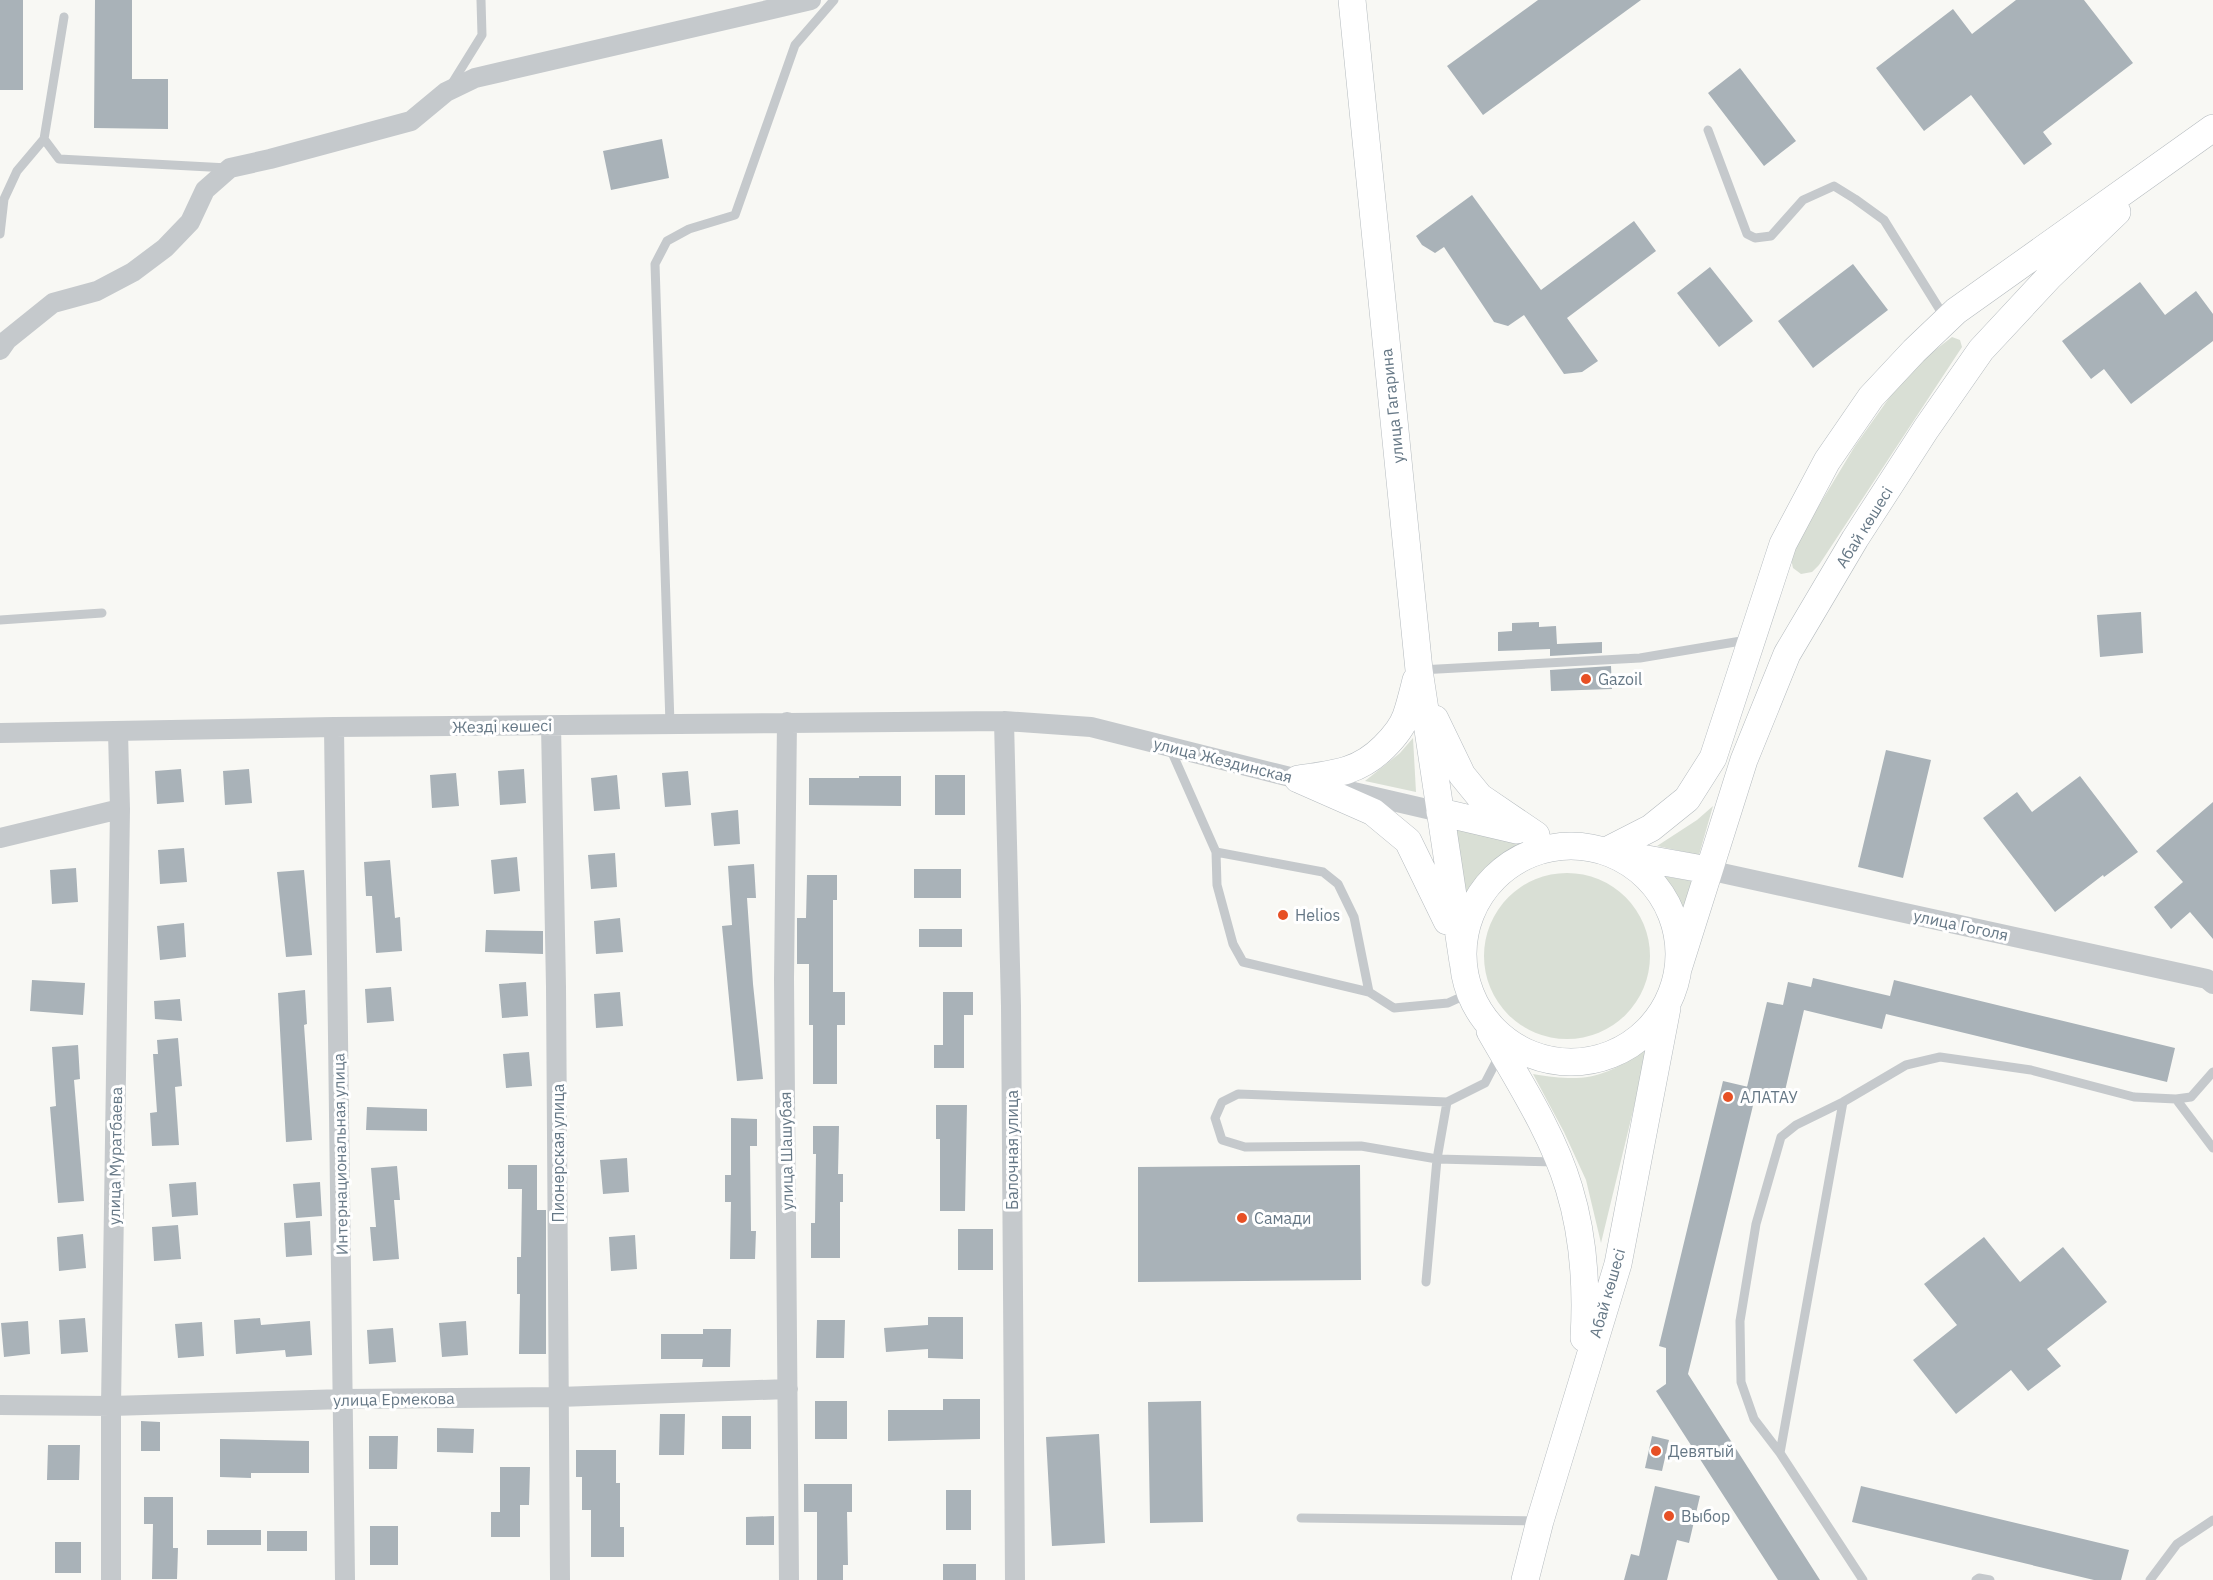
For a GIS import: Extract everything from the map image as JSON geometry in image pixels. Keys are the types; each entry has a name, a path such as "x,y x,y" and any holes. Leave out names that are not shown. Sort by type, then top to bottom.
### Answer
{"main road":[{"name":"улица Гагарина","path":"1352,0 1419,670 1463,962"},
{"name":"Абай көшесі","path":"1596,849 1651,828 1687,799 1713,758 1783,544 1827,461 1870,397 1956,311 2213,128"},
{"name":"Абай көшесі","path":"1525,1580 1582,1376 1618,1263 1668,1001 1744,760 1787,654 1855,539 1926,429 1981,350 2049,277 2172,159"},
{"path":"1298,779 1339,773 1358,767 1374,757 1393,738 1406,718 1419,670"},
{"path":"1419,670 1440,732 1462,776 1480,797 1536,835"},
{"path":"1298,779 1372,812 1408,841 1446,918 1476,1004 1543,1125 1569,1187 1582,1247 1586,1304 1582,1376"},
{"path":"1440,812 1596,849 1708,870"},
{"path":"1463,962 1466,930 1477,900 1497,875 1523,857 1553,847 1596,849 1633,865 1655,885 1670,910 1678,939 1678,969"},
{"path":"1476,1004 1503,1039 1531,1055 1563,1062 1595,1059 1625,1048 1650,1028 1668,1001"}],"street":[{"path":"0,350 7,340 53,303 97,291 133,272 165,248 190,222 205,190 230,168 411,121 446,92 475,78 811,0"},
{"name":"Жезді көшесі","path":"0,733 1004,721"},
{"name":"улица Жездинская","path":"1004,721 1091,727 1440,812"},
{"name":"Балочная улица","path":"1004,721 1011,1006 1015,1580"},
{"name":"улица Шашубая","path":"787,722 784,979 789,1580"},
{"name":"Пионерская улица","path":"551,725 556,975 560,1580"},
{"name":"Интернациональная улица","path":"334,728 345,1580"},
{"name":"улица Муратбаева","path":"111,1580 111,1406 120,809 118,732"},
{"path":"0,838 120,809"},
{"name":"улица Гоголя","path":"1708,870 2207,979 2213,984"},
{"name":"улица Ермекова","path":"0,1405 111,1406 344,1399 560,1397 788,1389"}],"lane":[{"path":"446,92 482,34 481,0"},
{"path":"670,724 655,264 667,241 689,229 735,215 795,45 834,0"},
{"path":"0,234 4,199 17,171 44,139 64,17"},
{"path":"1708,130 1747,234 1755,238 1771,236 1803,200 1834,186 1884,220 1947,320"},
{"path":"44,139 59,159 230,168"},
{"path":"0,620 102,613"},
{"path":"1419,670 1640,658 1752,639"},
{"path":"1170,748 1216,852 1217,885 1233,944 1243,962 1369,993 1394,1008 1448,1003 1476,1004"},
{"path":"1216,852 1323,872 1338,884 1354,917 1369,993"},
{"path":"1502,1051 1485,1083 1447,1102 1238,1094 1222,1102 1215,1118 1222,1140 1245,1147 1361,1146 1437,1159 1558,1162"},
{"path":"1863,1580 1780,1453 1754,1419 1742,1382 1740,1321 1755,1224 1782,1137 1796,1125 1843,1102 1906,1065 1940,1057 2031,1070 2134,1097 2176,1099 2191,1097 2213,1072"},
{"path":"2176,1099 2213,1148"},
{"path":"1426,1282 1437,1159 1447,1102"},
{"path":"1780,1453 1843,1102"},
{"path":"1301,1518 1540,1521"},
{"path":"2150,1580 2176,1544 2213,1520"},
{"path":"1976,1580 1979,1578 1990,1580"}],"shaded area":[{"path":"1952,337 1960,340 1962,347 1819,565 1812,572 1801,574 1793,568 1791,559 1806,527 1855,446 1899,384 1921,361"},
{"path":"1413,738 1416,792 1365,781 1400,753"},
{"path":"1713,806 1699,855 1657,846 1697,820"},
{"path":"1455,828 1526,842 1476,882 1463,899"},
{"path":"1567,873 1583,874 1599,879 1626,897 1644,924 1649,940 1649,972 1644,988 1626,1015 1599,1033 1583,1038 1567,1039 1551,1038 1535,1033 1508,1015 1490,988 1485,972 1484,956 1485,940 1490,924 1508,897 1535,879 1551,874"},
{"path":"1650,874 1693,881 1681,924 1663,890"},
{"path":"1648,1049 1601,1243 1586,1180 1533,1074 1567,1078 1594,1076"}],"building":[{"path":"0,0 23,0 23,90 0,90"},
{"path":"95,0 132,0 132,79 168,79 168,129 94,128"},
{"path":"1538,0 1641,0 1483,115 1447,66"},
{"path":"2016,0 2084,0 2133,63 2043,132 2052,144 2024,165 1971,95 1924,131 1876,68 1953,9 1972,34"},
{"path":"1740,68 1796,141 1764,166 1708,93"},
{"path":"662,139 669,178 611,190 603,151"},
{"path":"1472,195 1541,290 1634,221 1656,251 1567,318 1598,361 1582,372 1564,374 1524,315 1508,326 1494,322 1444,247 1435,253 1422,245 1416,236"},
{"path":"1853,264 1888,310 1813,368 1778,321"},
{"path":"1710,267 1753,321 1719,347 1677,293"},
{"path":"2140,282 2165,315 2196,291 2213,314 2213,341 2131,404 2104,369 2091,379 2062,341"},
{"path":"2141,612 2143,653 2100,657 2097,615"},
{"path":"1539,622 1539,627 1556,626 1557,644 1602,642 1602,653 1550,656 1550,649 1498,651 1498,632 1512,631 1512,623"},
{"path":"1611,666 1612,689 1551,691 1550,670"},
{"path":"1886,750 1931,760 1903,878 1858,867"},
{"path":"181,769 184,802 157,804 155,771"},
{"path":"249,769 252,803 225,805 223,771"},
{"path":"524,769 526,803 500,805 498,771"},
{"path":"688,771 691,805 665,807 662,773"},
{"path":"456,773 459,806 432,808 430,775"},
{"path":"617,775 620,809 594,811 591,778"},
{"path":"935,775 965,775 965,815 935,815"},
{"path":"859,776 901,776 901,806 809,805 809,778 859,778"},
{"path":"2080,776 2138,852 2104,877 2103,875 2055,912 1983,818 2017,792 2032,812"},
{"path":"2213,802 2213,939 2190,912 2171,929 2154,907 2183,882 2156,851"},
{"path":"738,810 740,844 714,846 711,813"},
{"path":"184,848 187,882 160,884 158,850"},
{"path":"615,853 617,887 591,889 588,855"},
{"path":"517,857 520,891 494,894 491,860"},
{"path":"390,860 395,918 400,917 402,951 376,953 372,896 366,896 364,862"},
{"path":"754,864 756,898 747,898 763,1079 737,1081 722,926 732,925 728,866"},
{"path":"76,868 78,902 52,904 50,870"},
{"path":"914,869 961,869 961,898 914,898"},
{"path":"304,870 312,955 286,957 277,872"},
{"path":"807,875 837,875 837,900 833,900 833,992 845,992 845,1025 837,1025 837,1084 813,1084 813,1025 809,1025 809,964 797,964 797,918 806,918"},
{"path":"620,918 623,952 596,954 594,921"},
{"path":"184,923 186,957 160,960 157,926"},
{"path":"919,929 962,929 962,947 919,947"},
{"path":"486,930 543,931 543,954 485,952"},
{"path":"1813,978 1890,996 1894,980 2175,1048 2167,1082 1886,1014 1882,1029 1804,1010 1784,1095 1747,1087 1767,1002 1783,1005 1788,982 1811,987"},
{"path":"32,980 85,983 83,1015 30,1011"},
{"path":"526,982 528,1016 502,1018 499,984"},
{"path":"391,987 394,1021 367,1023 365,989"},
{"path":"305,990 307,1024 304,1025 312,1140 286,1142 278,993"},
{"path":"620,992 623,1026 596,1028 594,994"},
{"path":"943,992 973,992 973,1015 964,1015 964,1068 934,1068 934,1045 943,1045"},
{"path":"180,999 182,1021 155,1019 154,1001"},
{"path":"178,1038 182,1086 175,1087 179,1145 152,1146 150,1113 157,1112 153,1054 158,1054 157,1040"},
{"path":"78,1045 80,1079 74,1080 84,1201 58,1203 50,1107 56,1106 52,1047"},
{"path":"529,1052 532,1086 506,1088 503,1054"},
{"path":"1723,1081 1757,1089 1688,1374 1820,1580 1778,1580 1656,1391 1666,1384 1666,1348 1659,1346"},
{"path":"936,1105 967,1105 965,1211 940,1211 940,1139 936,1139"},
{"path":"367,1107 427,1109 427,1131 366,1130"},
{"path":"731,1118 757,1119 757,1146 750,1146 751,1231 756,1231 755,1259 730,1259 731,1202 725,1202 725,1175 731,1175"},
{"path":"813,1126 839,1126 838,1174 843,1174 843,1202 840,1202 840,1258 811,1258 811,1223 815,1223 816,1154 813,1154"},
{"path":"627,1158 629,1192 603,1194 600,1160"},
{"path":"508,1165 537,1165 537,1210 546,1210 546,1354 519,1354 520,1294 517,1294 517,1257 521,1257 522,1189 508,1189"},
{"path":"1360,1165 1361,1280 1138,1282 1138,1167"},
{"path":"397,1166 400,1200 394,1200 399,1259 373,1261 370,1227 376,1227 371,1168"},
{"path":"196,1182 198,1215 172,1217 169,1184"},
{"path":"320,1182 322,1216 296,1218 293,1184"},
{"path":"310,1221 312,1255 286,1257 284,1223"},
{"path":"178,1225 181,1259 154,1261 152,1227"},
{"path":"958,1229 993,1229 993,1270 958,1270"},
{"path":"83,1234 86,1268 59,1271 57,1237"},
{"path":"635,1235 637,1269 611,1271 609,1237"},
{"path":"1984,1237 2020,1282 2063,1247 2107,1302 2047,1349 2061,1366 2028,1391 2011,1370 1956,1414 1913,1360 1957,1325 1924,1284"},
{"path":"928,1317 963,1317 963,1359 928,1358 928,1349 886,1352 884,1328 928,1325"},
{"path":"85,1318 88,1352 61,1354 59,1320"},
{"path":"260,1318 261,1325 310,1321 312,1355 286,1357 285,1350 236,1354 234,1320"},
{"path":"817,1320 845,1320 844,1358 816,1358"},
{"path":"28,1321 30,1354 4,1357 1,1323"},
{"path":"466,1321 468,1355 442,1357 439,1323"},
{"path":"202,1322 204,1356 178,1358 175,1324"},
{"path":"393,1328 396,1362 369,1364 367,1330"},
{"path":"703,1329 731,1329 730,1367 702,1367 703,1359 661,1359 661,1334 703,1334"},
{"path":"943,1399 980,1399 980,1439 888,1441 888,1410 943,1410"},
{"path":"815,1401 847,1401 847,1439 815,1439"},
{"path":"1201,1401 1203,1522 1150,1523 1148,1402"},
{"path":"660,1414 685,1414 684,1455 659,1455"},
{"path":"722,1416 751,1416 751,1449 722,1449"},
{"path":"141,1421 160,1422 160,1451 141,1451"},
{"path":"437,1428 474,1429 473,1453 437,1452"},
{"path":"1099,1434 1105,1543 1052,1546 1046,1437"},
{"path":"369,1436 398,1436 397,1469 369,1469"},
{"path":"1652,1436 1669,1440 1662,1471 1645,1468"},
{"path":"220,1439 309,1441 309,1473 251,1473 251,1478 220,1477"},
{"path":"48,1445 80,1445 79,1480 47,1480"},
{"path":"576,1450 616,1450 616,1483 620,1483 620,1527 624,1527 624,1557 591,1557 591,1510 582,1510 582,1477 576,1477"},
{"path":"500,1467 530,1467 529,1505 520,1505 520,1537 491,1537 491,1512 500,1512"},
{"path":"804,1484 852,1484 852,1512 847,1512 848,1565 843,1565 843,1580 817,1580 817,1512 804,1512"},
{"path":"1655,1486 1700,1496 1689,1543 1677,1540 1667,1580 1624,1580 1631,1554 1639,1556"},
{"path":"1861,1486 2129,1550 2121,1580 2094,1580 1852,1522"},
{"path":"946,1490 971,1490 971,1530 946,1530"},
{"path":"144,1497 173,1497 173,1548 178,1548 177,1579 152,1579 153,1524 144,1524"},
{"path":"774,1516 774,1545 746,1545 746,1517"},
{"path":"370,1526 398,1526 398,1565 370,1565"},
{"path":"207,1530 261,1530 261,1545 207,1545"},
{"path":"267,1531 307,1531 307,1551 267,1551"},
{"path":"55,1542 81,1542 81,1573 55,1573"},
{"path":"943,1564 976,1564 976,1580 943,1580"}],"place":[{"name":"Gazoil","path":"1586,679"},
{"name":"Helios","path":"1283,915"},
{"name":"АЛАТАУ","path":"1728,1097"},
{"name":"Самади","path":"1242,1218"},
{"name":"Девятый","path":"1656,1451"},
{"name":"Выбор","path":"1669,1516"}]}
